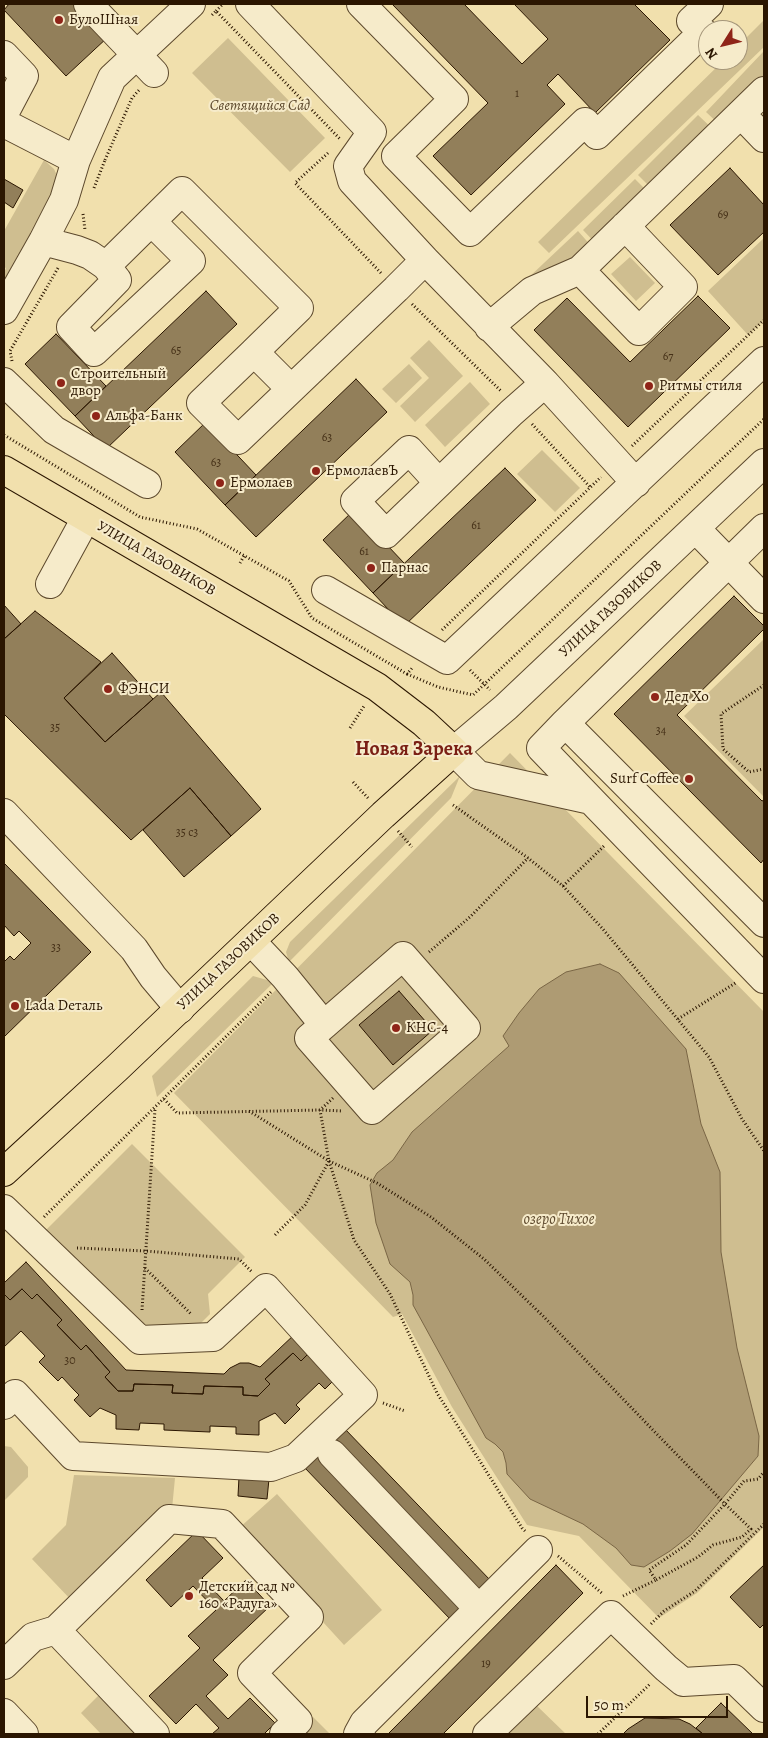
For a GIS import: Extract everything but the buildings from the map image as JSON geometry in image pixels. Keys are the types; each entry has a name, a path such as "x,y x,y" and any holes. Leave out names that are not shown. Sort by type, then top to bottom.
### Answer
{"main road":[{"name":"УЛИЦА ГАЗОВИКОВ","path":"4,470 376,687 424,723 454,751 383,815 116,1069 4,1172"}],"street":[{"path":"88,4 145,64"},
{"path":"250,4 470,232 585,122 598,135 703,32 691,21 709,4"},
{"path":"361,4 454,99 396,156"},
{"path":"4,310 64,200 76,160 112,78 145,64 203,7"},
{"path":"4,55 24,76 4,114"},
{"path":"489,327 532,291 580,270 764,91"},
{"path":"741,114 764,138"},
{"path":"4,123 76,160"},
{"path":"372,132 348,166 352,181 489,327 545,383 636,483"},
{"path":"152,222 191,261 94,352 71,327 152,222 182,191 299,308 202,403 238,440 425,260"},
{"path":"580,270 639,332 683,287 625,226"},
{"path":"43,240 90,255 111,273 143,306"},
{"path":"254,352 290,389"},
{"path":"326,590 447,660 764,361"},
{"path":"4,382 54,430 148,484"},
{"path":"440,483 545,383"},
{"name":"УЛИЦА ГАЗОВИКОВ","path":"454,751 506,707 764,463"},
{"path":"50,584 86,518"},
{"path":"696,528 764,599"},
{"path":"760,974 541,748 764,528"},
{"path":"565,723 762,916"},
{"path":"454,751 478,775 591,800"},
{"path":"4,812 134,949 153,977 180,1008"},
{"path":"251,941 285,977 324,1025"},
{"path":"403,956 466,1028 372,1110 309,1038 324,1025 403,956"},
{"path":"4,1209 140,1340 213,1337 266,1288 363,1395 296,1458 271,1467 73,1456 15,1394 4,1405"},
{"path":"332,1454 478,1608"},
{"path":"4,1665 33,1637 56,1630 170,1519 222,1524 309,1617 252,1673 298,1721 284,1734"},
{"path":"358,1734 364,1723 540,1545"},
{"path":"487,1734 612,1602 666,1668 683,1682 734,1679 764,1708"},
{"path":"56,1630 155,1734"},
{"path":"4,1713 24,1734"}],"path":[{"path":"203,7 223,4"},
{"path":"334,147 295,183 396,289 518,407 591,488"},
{"path":"407,674 438,687 473,695 764,419"},
{"path":"240,563 244,556"},
{"path":"764,685 721,714 723,749 749,772 764,769"},
{"path":"453,805 528,858 563,886 602,928 709,1057 742,1119 764,1151"},
{"path":"563,886 620,830"},
{"path":"422,958 470,917 528,858"},
{"path":"678,1019 760,974"},
{"path":"35,1239 154,1109 285,977"},
{"path":"320,1110 340,1092"},
{"path":"164,1099 177,1113 320,1110 346,1112"},
{"path":"140,1340 154,1109"},
{"path":"249,1111 330,1161 377,1183 424,1212 484,1259 543,1316 751,1529 742,1537 713,1545 698,1557 612,1602 540,1545 522,1528 437,1393 390,1294 354,1240 330,1161 320,1110"},
{"path":"275,1235 305,1205 330,1161"},
{"path":"35,1239 239,1259 266,1288"},
{"path":"145,1267 213,1337"},
{"path":"656,1580 649,1570 686,1545 744,1481 758,1479 764,1472"},
{"path":"645,1631 664,1611 695,1591 764,1524"},
{"path":"598,1734 666,1668"}],"green space":[{"path":"764,20 764,47 748,62 748,36"},
{"name":"Светящийся Сад","path":"228,38 325,138 290,172 192,73"},
{"path":"763,52 764,81 721,126 706,112 748,70"},
{"path":"714,70 740,70 549,253 538,242"},
{"path":"698,115 716,132 655,192 638,175"},
{"path":"44,160 54,169 59,180 4,289 4,273 6,268 4,267 4,231"},
{"path":"635,179 650,194 598,246 583,230"},
{"path":"578,231 593,248 575,269 527,279"},
{"path":"764,238 764,320 748,335 708,291"},
{"path":"630,257 655,283 636,301 611,274"},
{"path":"429,340 463,376 415,422 400,406 429,378 410,358"},
{"path":"409,364 422,378 396,403 382,389"},
{"path":"470,382 490,404 445,447 425,425"},
{"path":"542,450 580,488 555,512 517,474"},
{"path":"764,639 764,795 763,796 684,716"},
{"path":"510,753 764,1012 764,1527 697,1593 659,1618 579,1536 527,1525 452,1407 402,1314 393,1317 174,1093"},
{"path":"460,776 451,798 289,962 286,952 290,942"},
{"path":"253,976 274,982 157,1097 152,1076"},
{"path":"132,1144 245,1257 208,1294 210,1314 191,1333 143,1333 43,1233"},
{"path":"4,1446 11,1447 28,1467 28,1477 4,1501"},
{"path":"74,1475 175,1478 172,1509 74,1603 32,1559 66,1525"},
{"path":"277,1494 382,1610 344,1645 238,1529"},
{"path":"103,1691 145,1734 101,1734 81,1713"},
{"path":"535,1704 566,1734 505,1734"},
{"path":"313,1717 330,1734 294,1734"}],"water":[{"name":"озеро Тихое","path":"600,964 619,973 686,1049 701,1124 720,1172 721,1252 737,1348 759,1436 758,1456 692,1534 670,1551 644,1567 631,1565 616,1548 583,1524 530,1499 507,1474 503,1452 486,1438 413,1305 410,1282 390,1264 376,1223 370,1185 377,1173 393,1160 412,1132 509,1046 503,1036 539,989 566,972"}],"place":[{"name":"БулоШная","path":"59,20"},
{"name":"Строительный двор","path":"61,383"},
{"name":"Ритмы стиля","path":"649,386"},
{"name":"Альфа-Банк","path":"96,416"},
{"name":"ЕрмолаевЪ","path":"316,471"},
{"name":"Ермолаев","path":"220,483"},
{"name":"Парнас","path":"371,568"},
{"name":"ФЭНСИ","path":"108,689"},
{"name":"Дед Хо","path":"655,697"},
{"name":"Surf Coffee","path":"689,779"},
{"name":"Lada Dеталь","path":"15,1006"},
{"name":"КНС-4","path":"396,1028"},
{"name":"Детский сад № 160 «Радуга»","path":"189,1596"}],"district":[{"name":"Новая Зарека","path":"414,750"}]}
